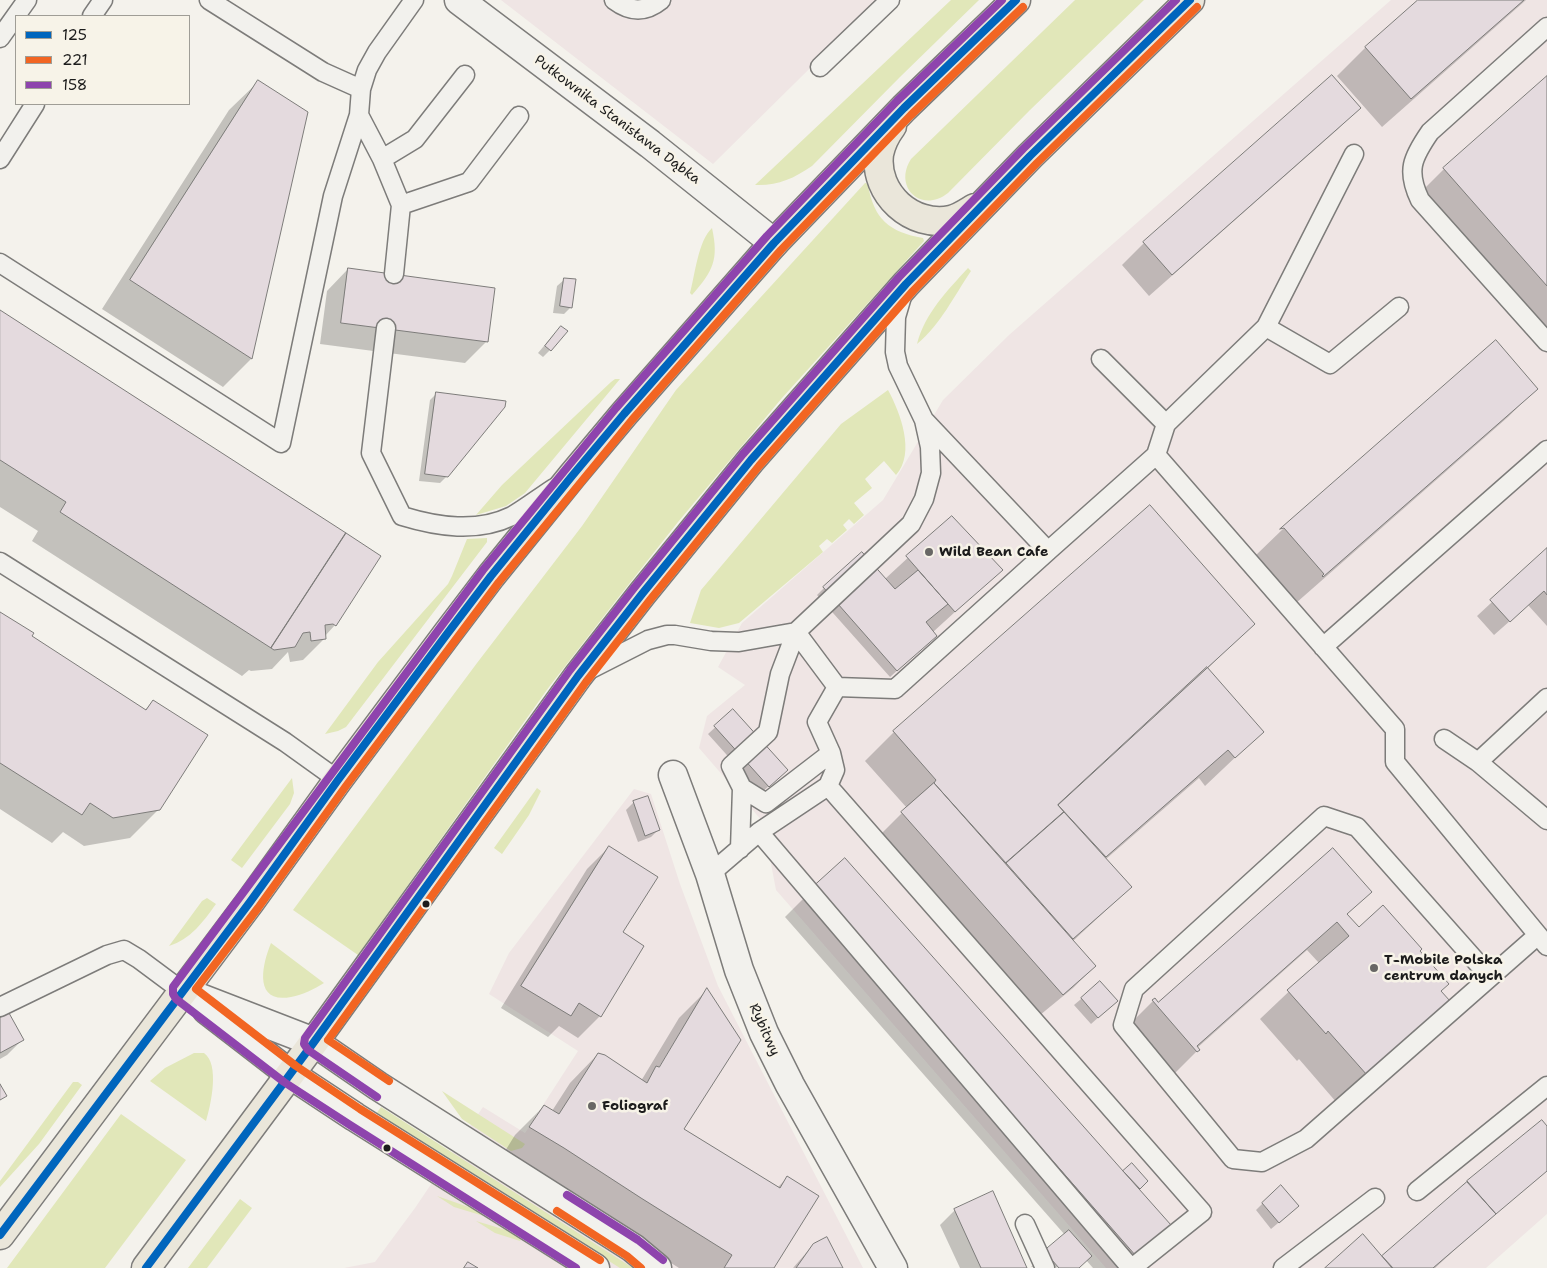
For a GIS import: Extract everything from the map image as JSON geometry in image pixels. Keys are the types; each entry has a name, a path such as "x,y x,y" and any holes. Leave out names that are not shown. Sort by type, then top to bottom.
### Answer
{"main road":[{"path":"0,1235 486,583 572,476 774,243 904,108 1016,0"},
{"path":"146,1268 314,1042 578,676 648,586 751,460 906,284 1030,156 1190,0"},
{"path":"904,108 886,134 879,154 881,176 885,189 893,200 913,216 925,220 940,221 963,215 990,198"}],"street":[{"name":"Pułkownika Stanisława Dąbka","path":"459,0 650,144 774,243"},
{"name":"Rybitwy","path":"673,775 710,874 739,970 764,1033 790,1085 893,1268"},
{"path":"182,991 314,1042 378,1086 633,1248 656,1268"},
{"path":"182,991 290,1074 595,1268"}],"lane":[{"path":"16,15 27,0"},
{"path":"93,15 103,0"},
{"path":"209,0 323,72 361,89"},
{"path":"0,263 282,443 333,196 359,115 361,89 367,70 377,52 414,0"},
{"path":"614,0 622,6 637,10 654,6 661,0"},
{"path":"820,67 890,0"},
{"path":"0,38 15,17"},
{"path":"1547,27 1430,132 1419,147 1412,166 1412,183 1420,200 1547,342"},
{"path":"382,159 415,139 465,76"},
{"path":"0,159 35,105"},
{"path":"359,115 382,159 400,205 394,274"},
{"path":"400,205 469,182 519,116"},
{"path":"837,687 895,689 1156,455 1166,424 1266,327 1354,154"},
{"path":"740,849 742,788 731,766 768,732 780,674 796,632 911,524 924,499 931,473 930,447 924,420 898,366 895,352 896,317 906,284"},
{"path":"1266,327 1330,364 1399,308"},
{"path":"386,328 371,453 402,516 426,524 460,527 483,525 512,516 572,476"},
{"path":"1101,359 1166,424"},
{"path":"924,420 1048,551"},
{"path":"1323,647 1547,450"},
{"path":"1156,455 1395,730 1395,762 1542,941 1490,977 1306,1139 1262,1162 1233,1159 1123,1025 1134,989 1324,816 1357,827 1490,977"},
{"path":"0,562 285,742 338,780"},
{"path":"578,676 642,643 667,635 725,643 796,632"},
{"path":"796,632 837,687"},
{"path":"710,874 759,832 828,786 835,770 817,722 837,687"},
{"path":"1478,762 1547,698"},
{"path":"1444,739 1478,762 1547,820"},
{"path":"742,788 766,803 830,753"},
{"path":"759,832 1131,1268 1202,1212 828,786"},
{"path":"0,1007 106,955 124,950 140,959 182,991"},
{"path":"1417,1191 1547,1086"},
{"path":"1283,1268 1375,1198"},
{"path":"1025,1224 1045,1268"}],"shaded area":[{"path":"501,0 879,0 713,164"},
{"path":"1391,0 1547,0 1547,1214 1486,1268 1106,1268 776,890 763,822 699,748 707,716 745,685 718,667 742,623 883,500 943,400 1009,335"},
{"path":"634,789 651,794 680,884 718,986 863,1268 344,1268 375,1262 415,1208 483,1107 525,1133 578,1051 489,994 509,953"}],"green space":[{"path":"951,0 979,0 812,166 785,181 755,185"},
{"path":"1075,0 1144,0 1030,110 948,193 938,199 928,200 920,199 913,194 908,188 905,179 906,169 911,159"},
{"path":"865,183 868,185 874,207 885,222 892,228 923,238 924,241 782,398 678,522 549,687 358,955 293,910 477,663 582,526 676,390"},
{"path":"712,228 715,249 712,264 705,279 692,295 690,293 700,250 703,241"},
{"path":"968,268 971,271 947,309 933,328 917,344 931,312"},
{"path":"615,379 620,379 525,493 506,506 476,515 502,485"},
{"path":"888,390 897,409 904,432 905,456 902,466 896,475 884,461 865,479 872,488 854,503 864,515 854,524 849,519 843,525 847,530 832,543 827,539 819,546 823,552 739,623 719,628 690,623 701,590 841,424"},
{"path":"487,538 487,542 346,727 325,734 378,662 448,584 467,539"},
{"path":"292,778 294,793 290,804 242,868 231,860"},
{"path":"537,788 541,791 529,815 502,854 494,848"},
{"path":"207,898 216,904 206,917 184,939 169,946 202,901"},
{"path":"271,943 324,983 308,992 291,997 279,998 271,995 263,981 263,972"},
{"path":"194,1053 204,1053 209,1058 212,1066 213,1085 206,1121 150,1081 165,1068"},
{"path":"73,1082 78,1082 82,1085 39,1144 0,1187 0,1181"},
{"path":"442,1091 525,1144 522,1148 511,1151 462,1119"},
{"path":"381,1107 633,1268 620,1268 376,1114"},
{"path":"121,1114 186,1160 105,1268 7,1268"},
{"path":"437,1196 477,1210 497,1220 454,1207"},
{"path":"240,1199 252,1208 207,1268 188,1268"},
{"path":"476,1221 523,1235 520,1241 495,1233"}],"building":[{"path":"1418,0 1524,0 1411,99 1365,47"},
{"path":"1332,75 1361,108 1172,275 1143,242"},
{"path":"1547,76 1547,286 1443,168"},
{"path":"258,80 308,112 252,359 130,280"},
{"path":"348,268 495,288 488,342 341,323"},
{"path":"564,278 576,279 572,308 560,306"},
{"path":"0,310 346,533 271,648 60,512 66,502 0,460"},
{"path":"561,326 568,331 551,351 545,346"},
{"path":"1496,340 1538,389 1323,577 1324,574 1284,528 1280,529"},
{"path":"436,392 506,401 505,407 448,477 425,474"},
{"path":"1150,505 1255,624 1058,805 1064,812 1006,863 934,783 936,780 893,731"},
{"path":"952,516 1003,570 955,612 906,556"},
{"path":"346,533 381,556 336,626 333,624 325,625 326,639 311,641 310,632 303,633 295,647 274,650 271,648"},
{"path":"1547,548 1547,595 1544,591 1510,622 1490,600"},
{"path":"862,552 895,589 918,570 948,604 926,622 937,636 897,671 823,587"},
{"path":"0,612 34,633 32,636 146,710 153,700 208,735 160,810 113,818 90,803 82,815 0,763"},
{"path":"1207,667 1264,732 1235,758 1228,750 1106,857 1058,805"},
{"path":"733,709 788,770 769,787 714,726"},
{"path":"934,783 1096,966 1063,995 901,812"},
{"path":"648,796 660,830 645,836 633,801"},
{"path":"1064,812 1132,887 1073,939 1006,863"},
{"path":"609,846 658,877 623,932 644,946 601,1017 579,1003 571,1016 521,986"},
{"name":"T‑Mobile Polska centrum danych","path":"1333,848 1372,892 1347,914 1359,927 1383,905 1422,949 1420,951 1449,984 1441,991 1450,1001 1367,1075 1328,1031 1326,1034 1287,990 1349,936 1337,922 1197,1046 1200,1050 1197,1052 1152,1000 1155,998 1158,1002"},
{"path":"845,858 1171,1225 1136,1256 813,887"},
{"path":"1100,981 1118,1001 1098,1018 1081,998"},
{"path":"707,988 741,1040 684,1129 780,1188 787,1176 819,1196 774,1268 724,1268 732,1255 529,1127 544,1105 559,1114 598,1053 605,1055 647,1083 656,1066 659,1067"},
{"path":"9,1013 24,1040 0,1053 0,1018"},
{"path":"0,1084 7,1096 0,1100"},
{"path":"1542,1120 1547,1126 1547,1171 1496,1214 1467,1181"},
{"path":"1132,1163 1148,1181 1140,1189 1123,1171"},
{"path":"1467,1182 1496,1214 1433,1268 1393,1268 1382,1256"},
{"path":"1281,1185 1299,1206 1279,1223 1262,1203"},
{"path":"993,1191 1027,1268 981,1268 954,1209"},
{"path":"1069,1230 1092,1256 1079,1268 1059,1268 1044,1251"},
{"path":"1363,1234 1392,1268 1325,1268"},
{"path":"827,1237 843,1268 796,1268 813,1244"},
{"path":"468,1262 478,1268 464,1268"}],"transit line":[{"name":"158","path":"576,1268 284,1082 176,999 173,994 173,987 483,570 616,408 767,236 897,101 1002,0"},
{"name":"125","path":"0,1235 250,902 447,634 572,476 774,243 904,108 1016,0"},
{"name":"158","path":"377,1097 308,1050 304,1044 305,1038 570,670 743,454 899,277 1023,149 1176,0"},
{"name":"125","path":"146,1268 314,1042 578,676 751,460 906,284 1030,156 1190,0"},
{"name":"221","path":"600,1260 360,1109 296,1066 196,989 499,582 632,420 781,250 911,115 1023,7"},
{"name":"221","path":"389,1081 328,1040 586,682 759,466 913,291 1037,163 1197,7"},
{"name":"158","path":"567,1195 638,1240 663,1260"},
{"name":"221","path":"557,1211 627,1256 641,1268"}],"place":[{"name":"Wild Bean Cafe","path":"929,552"},
{"name":"T‑Mobile Polska centrum danych","path":"1374,968"},
{"name":"Foliograf","path":"592,1106"}]}
